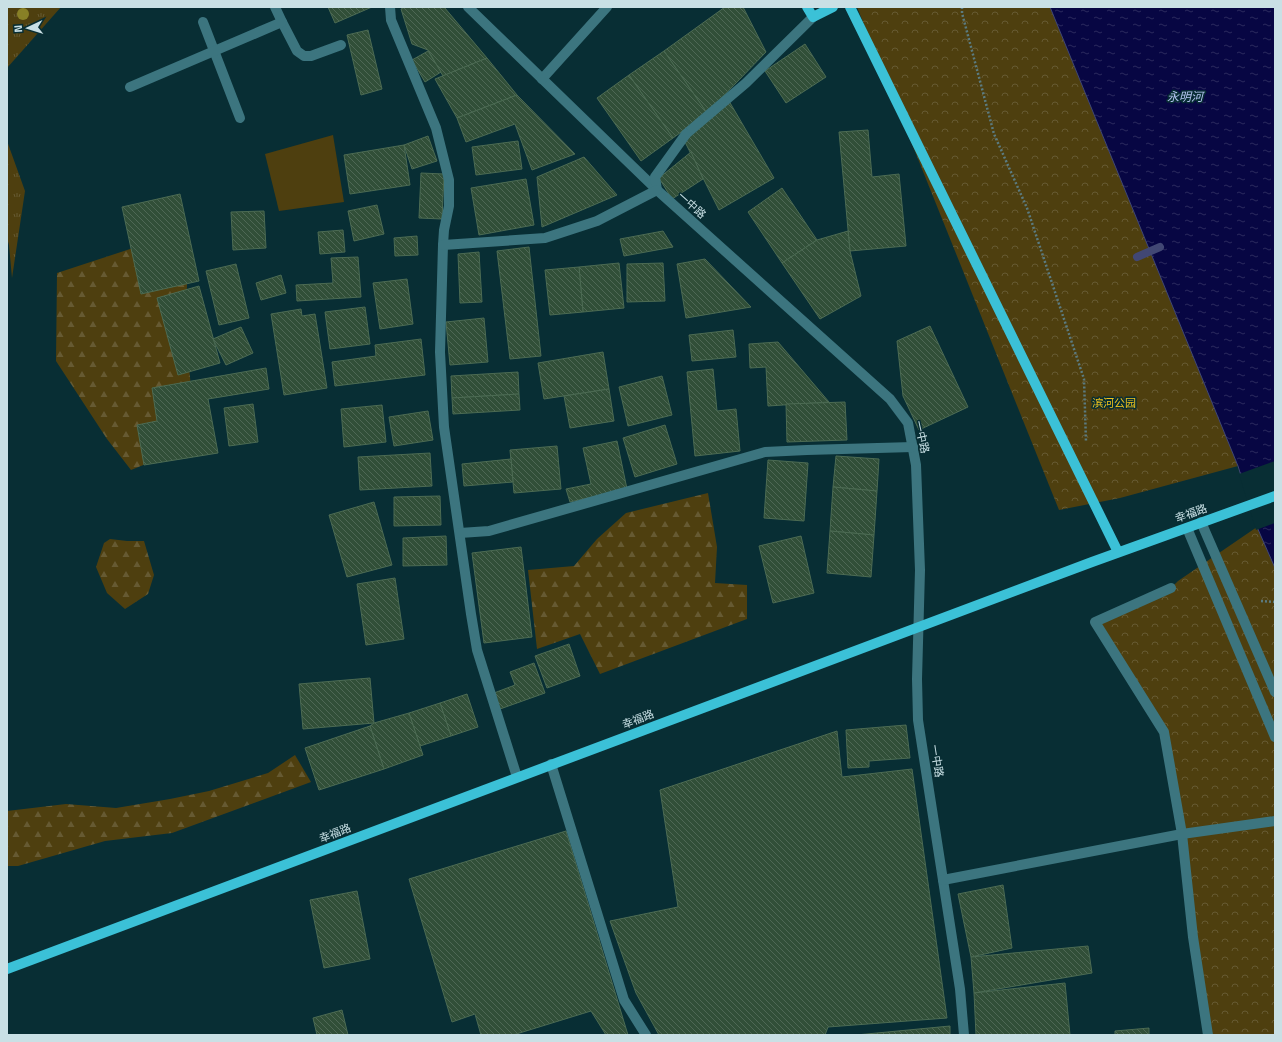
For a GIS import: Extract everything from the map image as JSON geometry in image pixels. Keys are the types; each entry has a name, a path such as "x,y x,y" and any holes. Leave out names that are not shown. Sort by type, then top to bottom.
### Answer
{"main road":[{"path":"807,7 812,17 833,7"},
{"path":"850,7 1118,552"},
{"name":"幸福路","path":"7,969 1158,537 1275,496"}],"street":[{"path":"275,7 297,51 304,56 311,56 341,45"},
{"path":"390,7 391,20 436,128 449,180 448,206 442,245 440,352 444,427 460,533 470,614 477,650 517,777"},
{"name":"一中路","path":"468,7 657,190 890,398 908,423 916,465 920,570 917,680 918,720 960,989 964,1035"},
{"path":"542,79 607,7"},
{"path":"442,245 545,238 597,221 657,190 655,177 686,134 746,83 812,17"},
{"path":"204,22 240,118"},
{"path":"130,87 282,22"},
{"path":"460,533 489,531 765,452 913,447"},
{"path":"1201,522 1275,692"},
{"path":"1187,528 1275,737"},
{"path":"1171,588 1095,622 1164,732 1182,834 1193,937 1208,1035"},
{"path":"551,764 624,1000 646,1035"},
{"path":"943,880 1182,834 1275,821"}],"path":[{"path":"962,7 962,13 994,134 1027,208 1084,379 1086,448"},
{"path":"1261,601 1275,602"}],"green space":[{"path":"7,7 61,7 7,68"},
{"name":"滨河公园","path":"857,7 1050,7 1238,466 1120,498 1059,510"},
{"path":"333,135 344,202 279,211 265,154"},
{"path":"7,141 25,191 12,278 7,238"},
{"path":"188,230 186,335 193,409 205,440 131,470 107,439 56,361 57,273"},
{"path":"708,493 717,547 715,583 747,585 747,619 600,674 580,634 537,649 528,570 574,566 597,539 626,513"},
{"path":"1257,527 1275,568 1275,1035 1208,1035 1164,732 1095,622 1171,588 1178,581"},
{"path":"110,539 144,541 154,575 148,594 125,609 107,593 96,567 104,543"},
{"path":"295,755 311,782 172,833 105,841 18,866 7,866 7,811 66,804 116,808 170,799 209,791 268,773"}],"water":[{"name":"永明河","path":"1050,7 1275,7 1275,568 1257,527 1238,466"}],"pier":[{"path":"1275,461 1275,523 1256,530 1239,474"}],"building":[{"path":"328,7 372,7 335,23"},
{"path":"405,7 444,7 487,58 443,76 428,50 412,44 401,9"},
{"path":"725,7 743,7 766,52 707,113 664,51"},
{"path":"368,30 382,89 361,95 347,35"},
{"path":"805,44 826,77 786,103 765,71"},
{"path":"428,51 441,72 425,82 412,60"},
{"path":"664,51 707,113 673,138 629,75"},
{"path":"487,58 517,95 457,118 435,79"},
{"path":"629,75 673,138 641,161 597,98"},
{"path":"517,95 575,154 532,170 515,124 466,142 457,118"},
{"path":"729,101 774,178 719,210 684,140"},
{"path":"868,130 872,177 899,174 906,246 850,251 839,132"},
{"path":"428,136 437,161 412,169 404,145"},
{"path":"518,141 522,169 476,175 472,147"},
{"path":"404,145 410,185 350,194 344,155"},
{"path":"691,152 703,179 672,199 659,178"},
{"path":"584,157 617,195 542,227 537,177"},
{"path":"421,173 444,174 442,219 419,218"},
{"path":"526,179 534,225 479,235 471,188"},
{"path":"782,188 817,240 782,263 748,212"},
{"path":"180,194 199,281 141,294 122,207"},
{"path":"377,205 384,234 354,241 348,211"},
{"path":"264,211 266,248 233,250 231,212"},
{"path":"343,230 345,252 320,254 318,232"},
{"path":"663,231 673,247 624,256 620,239"},
{"path":"848,231 850,251 861,296 820,319 782,263 817,240"},
{"path":"417,236 418,255 395,256 394,238"},
{"path":"529,247 541,356 510,359 497,251"},
{"path":"479,252 482,302 460,303 458,254"},
{"path":"358,257 361,297 297,301 296,285 333,283 331,258"},
{"path":"705,259 751,307 686,318 677,264"},
{"path":"619,263 624,308 583,312 579,267"},
{"path":"663,263 665,301 627,302 627,264"},
{"path":"236,264 249,318 219,325 206,271"},
{"path":"579,267 583,312 550,315 545,270"},
{"path":"281,275 286,293 261,300 256,283"},
{"path":"407,279 413,324 380,329 373,283"},
{"path":"199,286 220,363 178,375 157,298"},
{"path":"365,307 370,344 330,349 325,312"},
{"path":"301,309 302,316 315,314 327,388 284,395 271,314"},
{"path":"484,318 488,362 450,365 446,322"},
{"path":"930,326 968,407 919,430 903,396 897,341"},
{"path":"241,327 253,353 226,365 213,339"},
{"path":"733,330 736,357 692,361 689,335"},
{"path":"421,339 425,375 335,386 332,362 376,356 375,345"},
{"path":"778,342 829,402 768,406 766,367 750,368 749,344"},
{"path":"603,352 609,389 544,399 538,363"},
{"path":"266,368 269,389 208,399 218,453 144,465 137,425 157,421 152,388"},
{"path":"713,369 717,411 736,409 740,451 695,456 687,372"},
{"path":"518,372 519,394 452,398 451,376"},
{"path":"662,376 672,415 628,426 619,387"},
{"path":"609,389 614,421 570,428 564,396"},
{"path":"519,394 520,410 453,414 452,398"},
{"path":"845,402 847,440 787,442 786,404"},
{"path":"253,404 258,442 229,446 224,408"},
{"path":"382,405 386,442 344,447 341,409"},
{"path":"428,411 433,440 394,446 389,417"},
{"path":"665,425 677,464 635,477 623,438"},
{"path":"617,441 627,489 570,502 566,489 591,484 583,448"},
{"path":"557,446 561,489 514,493 510,450"},
{"path":"430,453 432,486 360,490 358,457"},
{"path":"836,456 879,459 877,491 833,487"},
{"path":"511,459 513,482 464,486 462,464"},
{"path":"768,460 808,463 804,521 764,518"},
{"path":"833,487 877,491 874,535 830,531"},
{"path":"440,496 441,525 394,526 394,497"},
{"path":"374,502 392,565 347,577 329,515"},
{"path":"830,531 874,535 871,577 827,573"},
{"path":"446,536 447,565 403,566 403,538"},
{"path":"801,536 814,593 773,603 759,546"},
{"path":"521,547 532,637 484,643 472,553"},
{"path":"395,578 404,639 366,645 357,584"},
{"path":"569,644 580,676 547,688 535,656"},
{"path":"534,663 545,693 500,709 494,693 515,685 510,672"},
{"path":"370,678 374,723 303,729 299,684"},
{"path":"467,694 478,727 451,736 440,703"},
{"path":"440,703 451,736 420,746 409,713"},
{"path":"409,713 423,755 384,769 370,726 374,723"},
{"path":"906,725 910,758 869,761 869,767 848,768 846,730"},
{"path":"370,726 384,769 319,790 305,748"},
{"path":"837,731 842,777 912,769 947,1018 828,1027 825,1035 659,1035 636,993 610,921 678,907 660,790"},
{"path":"566,831 628,1035 606,1035 591,1011 513,1035 481,1035 475,1014 452,1022 409,879"},
{"path":"1003,885 1012,948 971,957 958,894"},
{"path":"357,891 370,959 324,968 310,900"},
{"path":"1088,946 1092,973 974,993 971,957"},
{"path":"1065,983 1070,1035 976,1035 974,993"},
{"path":"342,1010 348,1035 317,1035 313,1018"},
{"path":"950,1026 950,1035 856,1035"},
{"path":"1149,1028 1149,1035 1115,1035 1115,1031"}],"waterway":[{"path":"1137,257 1160,247"}]}
